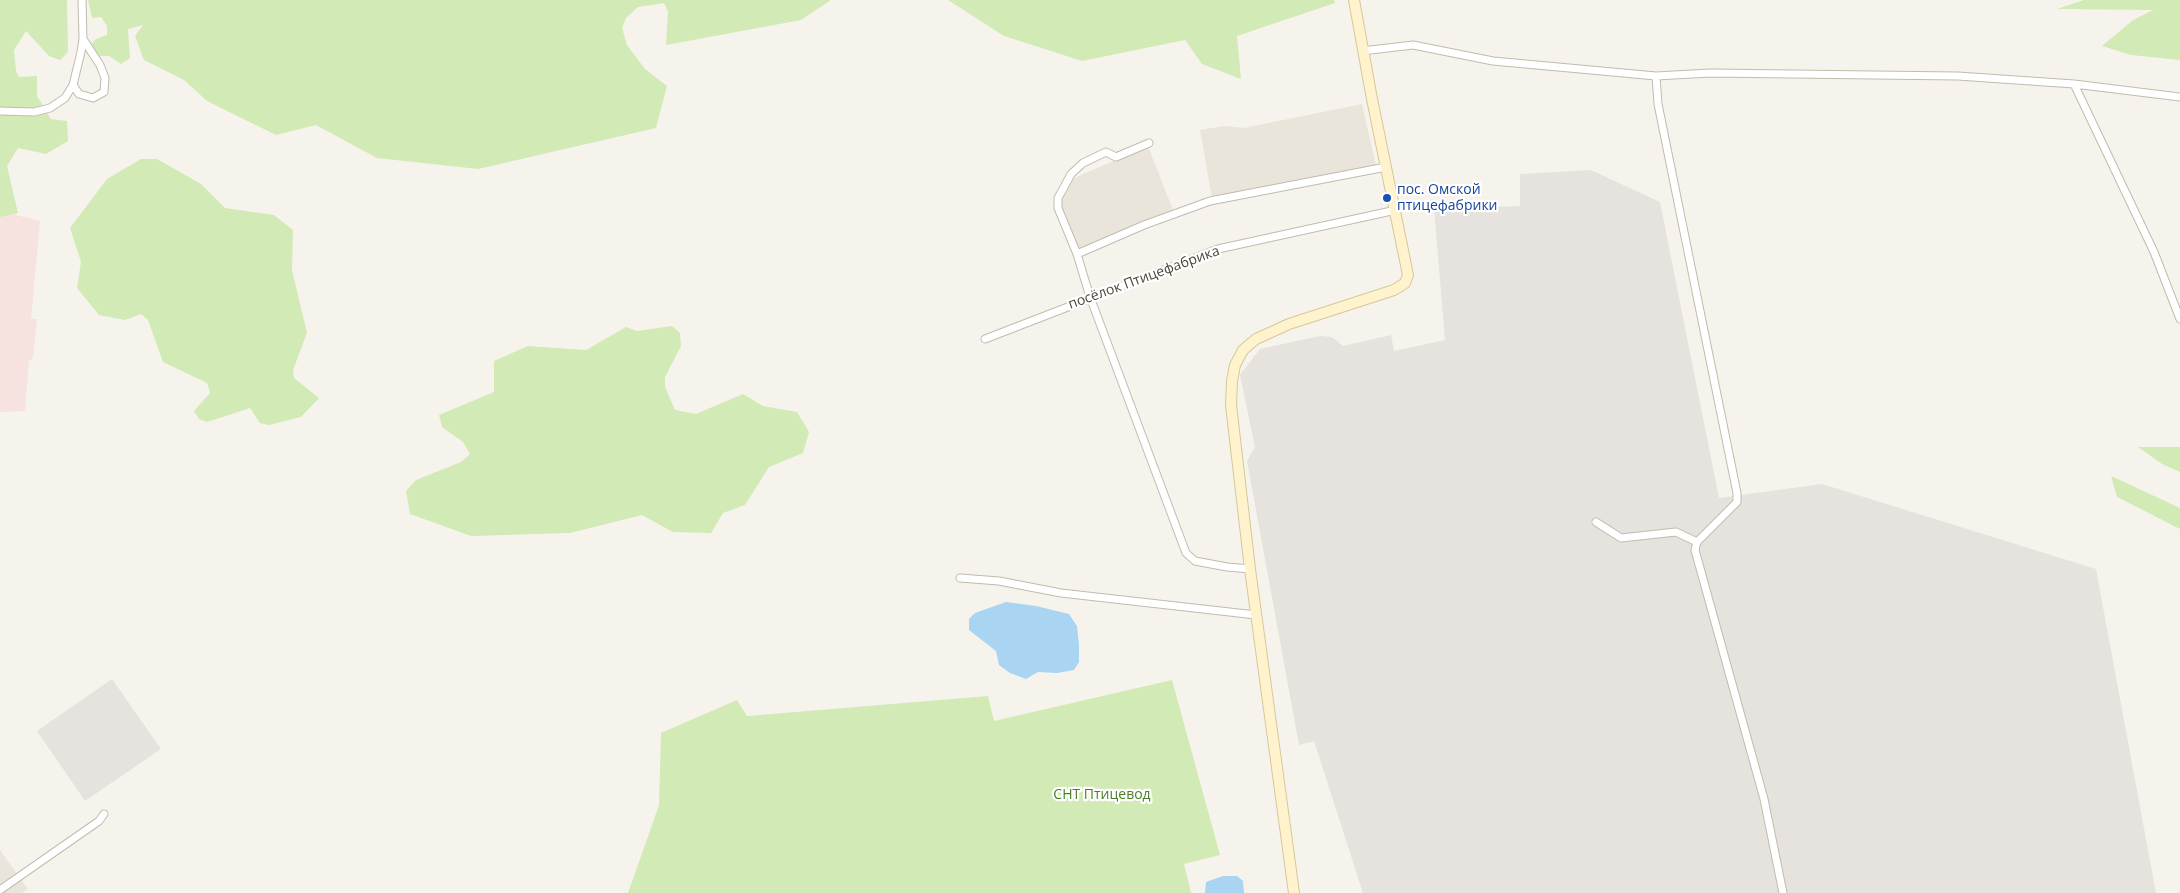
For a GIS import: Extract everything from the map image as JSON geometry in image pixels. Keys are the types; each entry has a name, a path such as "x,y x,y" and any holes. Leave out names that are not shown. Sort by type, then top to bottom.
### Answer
{"street":[{"path":"0,111 34,112 50,108 65,98 73,85 83,39 82,0"},
{"path":"1294,893 1250,569 1231,405 1235,365 1243,350 1266,333 1394,290 1405,283 1408,275 1407,262 1362,51 1354,0"},
{"path":"73,85 79,94 92,98 104,92 105,78 100,65 83,39"},
{"path":"1362,51 1413,45 1493,61 1656,76 1710,73 1845,73 1958,76 2074,84 2180,97"},
{"path":"1656,76 1658,104 1737,493 1737,502 1697,542 1695,550 1764,799 1784,893"},
{"path":"2074,84 2154,252 2180,319"},
{"path":"1149,143 1116,157 1106,152 1095,156 1071,174 1058,198 1058,208 1077,254 1090,297 1186,553 1195,561 1227,568 1250,569"},
{"path":"1077,254 1144,225 1210,201 1386,167"},
{"name":"посёлок Птицефабрика","path":"985,339 1218,249 1396,210"},
{"path":"1596,522 1621,538 1676,532 1697,542"},
{"path":"960,578 999,581 1061,593 1256,615"},
{"path":"0,890 99,821 104,814"}],"shaded area":[{"path":"1362,104 1376,166 1212,198 1200,130 1224,126 1244,128"},
{"path":"1148,146 1173,210 1079,250 1060,206 1061,197 1072,179"},
{"path":"1591,170 1660,202 1719,498 1822,484 2096,569 2156,893 1363,893 1314,741 1299,745 1247,461 1255,447 1240,375 1260,349 1320,336 1332,337 1343,346 1391,335 1394,351 1445,340 1434,209 1520,206 1520,174"},
{"path":"0,211 40,221 31,319 37,319 33,358 29,361 25,411 0,412"},
{"path":"112,679 161,749 85,801 37,731"},
{"path":"0,850 28,889 22,893 0,893"}],"green space":[{"path":"0,0 67,0 68,52 60,60 49,56 26,31 14,50 16,71 19,77 37,76 37,96 51,119 67,121 68,141 46,154 18,148 7,166 18,213 0,217"},
{"path":"88,0 831,0 801,20 666,45 668,12 664,3 638,7 626,18 622,28 627,45 645,69 667,86 656,128 478,169 377,158 316,125 276,135 207,101 184,80 144,60 135,36 143,25 128,29 130,58 121,64 109,56 99,56 90,45 96,39 107,35 107,26 101,17 92,18"},
{"path":"948,0 1334,0 1335,3 1237,36 1241,79 1202,64 1185,40 1082,61 1004,36"},
{"path":"2084,0 2180,0 2180,60 2131,55 2102,46 2133,20 2153,10 2057,9"},
{"path":"141,159 157,159 201,184 225,208 274,215 293,230 292,270 307,333 293,370 294,378 319,398 301,417 269,425 260,423 250,408 207,422 199,419 194,411 210,393 207,383 163,362 148,320 141,314 125,320 99,315 77,288 81,262 70,228 107,179"},
{"path":"672,326 680,333 681,346 665,377 665,387 675,410 696,414 743,394 763,406 797,412 809,432 803,453 769,467 745,505 723,513 711,533 673,532 642,515 570,533 471,536 410,514 406,491 416,480 461,462 470,454 463,442 442,427 439,415 494,392 494,361 528,346 586,350 626,327 637,331"},
{"path":"2138,447 2180,447 2180,472 2162,464"},
{"path":"2111,476 2180,508 2180,529 2117,497"},
{"name":"СНТ Птицевод","path":"1172,680 1220,855 1184,864 1191,893 628,893 659,805 661,733 737,700 747,716 988,696 994,721"}],"water":[{"path":"1006,602 1036,606 1069,614 1077,626 1079,645 1079,662 1074,670 1057,673 1038,672 1026,679 1010,673 999,665 996,651 969,630 969,619 975,613"},
{"path":"1223,876 1237,876 1243,881 1244,893 1205,893 1206,882"}],"place":[{"name":"пос. Омской птицефабрики","path":"1387,198"}]}
